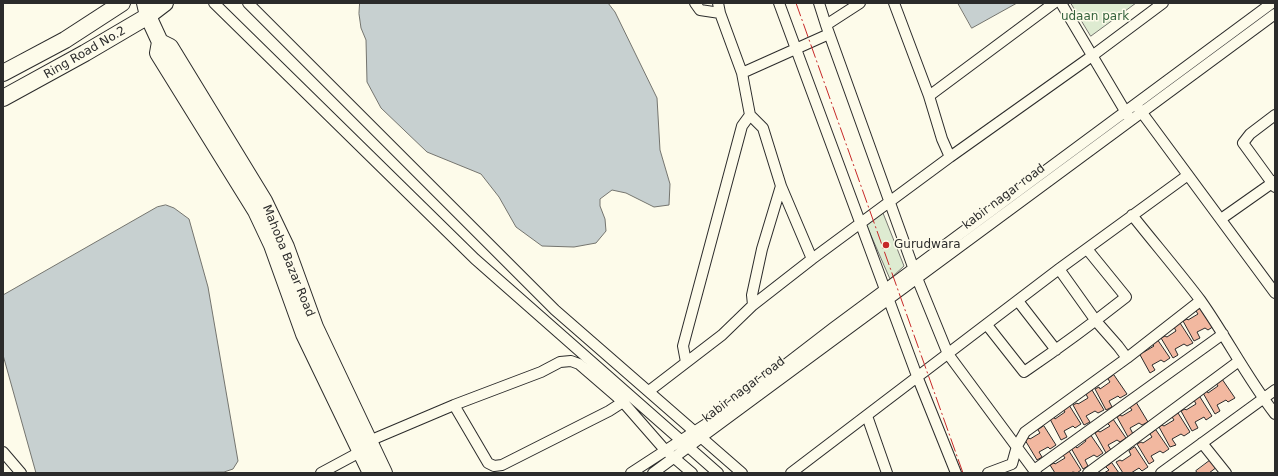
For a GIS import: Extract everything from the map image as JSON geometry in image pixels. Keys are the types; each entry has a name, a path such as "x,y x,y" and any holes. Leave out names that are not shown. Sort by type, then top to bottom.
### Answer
{"main road":[{"name":"Ring Road No.2","path":"3,73 65,40 122,3"},
{"name":"Ring Road No.2","path":"3,98 85,53 147,10 165,3"},
{"name":"Mahoba Bazar Road","path":"147,10 160,42 158,53 256,211 272,245 285,263 304,334 364,446 384,473"},
{"name":"Mahoba Bazar Road","path":"364,446 371,473"}],"street":[{"path":"214,3 476,258 718,473"},
{"path":"248,3 555,310 742,473"},
{"path":"695,3 700,10 719,8 742,73 750,115 763,128 781,186 812,259"},
{"path":"779,3 888,294 917,376 956,473"},
{"path":"819,3 915,273 948,354 1035,472 1223,334"},
{"path":"742,73 796,49 828,30 860,3"},
{"path":"894,3 950,157"},
{"path":"929,96 1054,3"},
{"path":"1061,3 1128,116"},
{"path":"649,392 722,335 753,305 812,259 1163,3"},
{"path":"1260,12 1272,3"},
{"name":"kabir nagar road","path":"653,473 674,457 684,444 1128,116 1260,12 1275,14"},
{"path":"1138,108 1275,293"},
{"path":"686,362 683,346 742,126 750,115"},
{"path":"1220,220 1274,184 1243,143 1250,134 1275,115"},
{"path":"791,473 1059,269 1188,175"},
{"path":"753,305 752,295 762,249 781,186"},
{"path":"1132,215 1200,301 1223,334 1263,399 1275,414"},
{"path":"987,324 1024,372 1096,321 1126,297 1087,249"},
{"path":"1059,269 1096,321 1118,346 1126,358"},
{"path":"1018,301 1056,350"},
{"path":"988,473 1012,464 1017,446 1025,432 1126,358 1200,301"},
{"path":"321,473 364,446 454,406 542,372 560,362 571,361 579,364 623,402 665,450 692,473"},
{"path":"1088,473 1239,361"},
{"path":"1161,473 1173,470 1202,443 1275,390"},
{"path":"454,406 488,463 494,466 502,465 609,411 623,402"},
{"path":"867,416 887,473"},
{"path":"1202,443 1226,473"},
{"path":"631,473 665,450 684,444"},
{"path":"3,452 21,473"}],"green space":[{"name":"udaan park","path":"1071,3 1136,3 1091,36"},
{"path":"883,213 904,266 890,279 866,224"}],"shaded area":[{"path":"360,3 608,3 615,12 657,98 660,150 670,184 669,205 654,207 626,193 612,190 600,199 600,206 605,219 606,231 596,243 574,247 542,246 516,227 499,197 481,174 427,152 381,108 367,82 366,40 361,28 359,14"},
{"path":"958,3 1017,3 972,28"},
{"path":"166,205 174,208 189,219 208,287 238,461 233,469 224,472 36,473 3,355 3,295 157,207"}],"building":[{"path":"1202,307 1214,326 1208,330 1205,328 1197,332 1200,338 1194,341 1183,321 1188,320 1198,314 1196,311"},
{"path":"1180,323 1193,343 1187,346 1184,344 1175,349 1178,355 1173,358 1161,338 1165,336 1167,337 1176,331 1174,327"},
{"path":"1157,339 1170,358 1164,362 1161,360 1152,365 1155,370 1150,373 1139,353 1142,351 1144,352 1154,346 1151,343"},
{"path":"1114,375 1127,394 1120,398 1118,396 1109,401 1112,407 1106,410 1095,389 1099,387 1100,389 1110,382 1108,379"},
{"path":"1222,379 1235,398 1228,402 1226,400 1217,405 1220,411 1215,414 1203,393 1207,391 1208,393 1218,386 1216,383"},
{"path":"1092,390 1104,410 1098,413 1095,411 1086,416 1090,422 1084,425 1073,405 1078,404 1088,398 1086,394"},
{"path":"1200,397 1212,416 1206,420 1204,417 1195,422 1198,428 1192,431 1181,411 1186,410 1196,404 1194,400"},
{"path":"1136,402 1148,422 1142,425 1139,423 1130,428 1133,434 1128,437 1117,417 1120,415 1122,416 1132,410 1129,406"},
{"path":"1069,405 1081,424 1075,428 1073,426 1064,431 1067,437 1061,440 1050,419 1054,417 1055,419 1065,412 1063,409"},
{"path":"1178,413 1190,432 1184,436 1181,434 1172,439 1176,445 1170,447 1159,427 1162,425 1164,426 1174,420 1172,417"},
{"path":"1113,419 1126,438 1120,442 1117,440 1108,445 1111,450 1106,453 1095,433 1098,431 1100,432 1110,426 1107,423"},
{"path":"1044,426 1056,445 1050,449 1048,447 1039,452 1042,457 1037,460 1025,440 1030,439 1040,433 1038,430"},
{"path":"1156,430 1169,449 1163,453 1160,451 1151,456 1154,461 1149,464 1137,444 1141,442 1143,443 1152,437 1150,434"},
{"path":"1090,434 1103,453 1097,457 1094,455 1085,460 1088,466 1083,469 1071,448 1075,446 1077,448 1086,441 1084,438"},
{"path":"1135,447 1148,467 1142,471 1139,468 1131,473 1123,473 1116,462 1120,460 1122,461 1131,455 1129,451"},
{"path":"1069,451 1081,470 1077,473 1055,473 1050,465 1055,464 1065,458 1063,455"},
{"path":"1212,459 1217,467 1209,473 1197,473 1196,471"},
{"path":"1112,463 1119,473 1104,473 1109,470 1106,467"}],"power":[{"path":"796,3 963,473"}],"place":[{"name":"Gurudwara","path":"886,245"}]}
